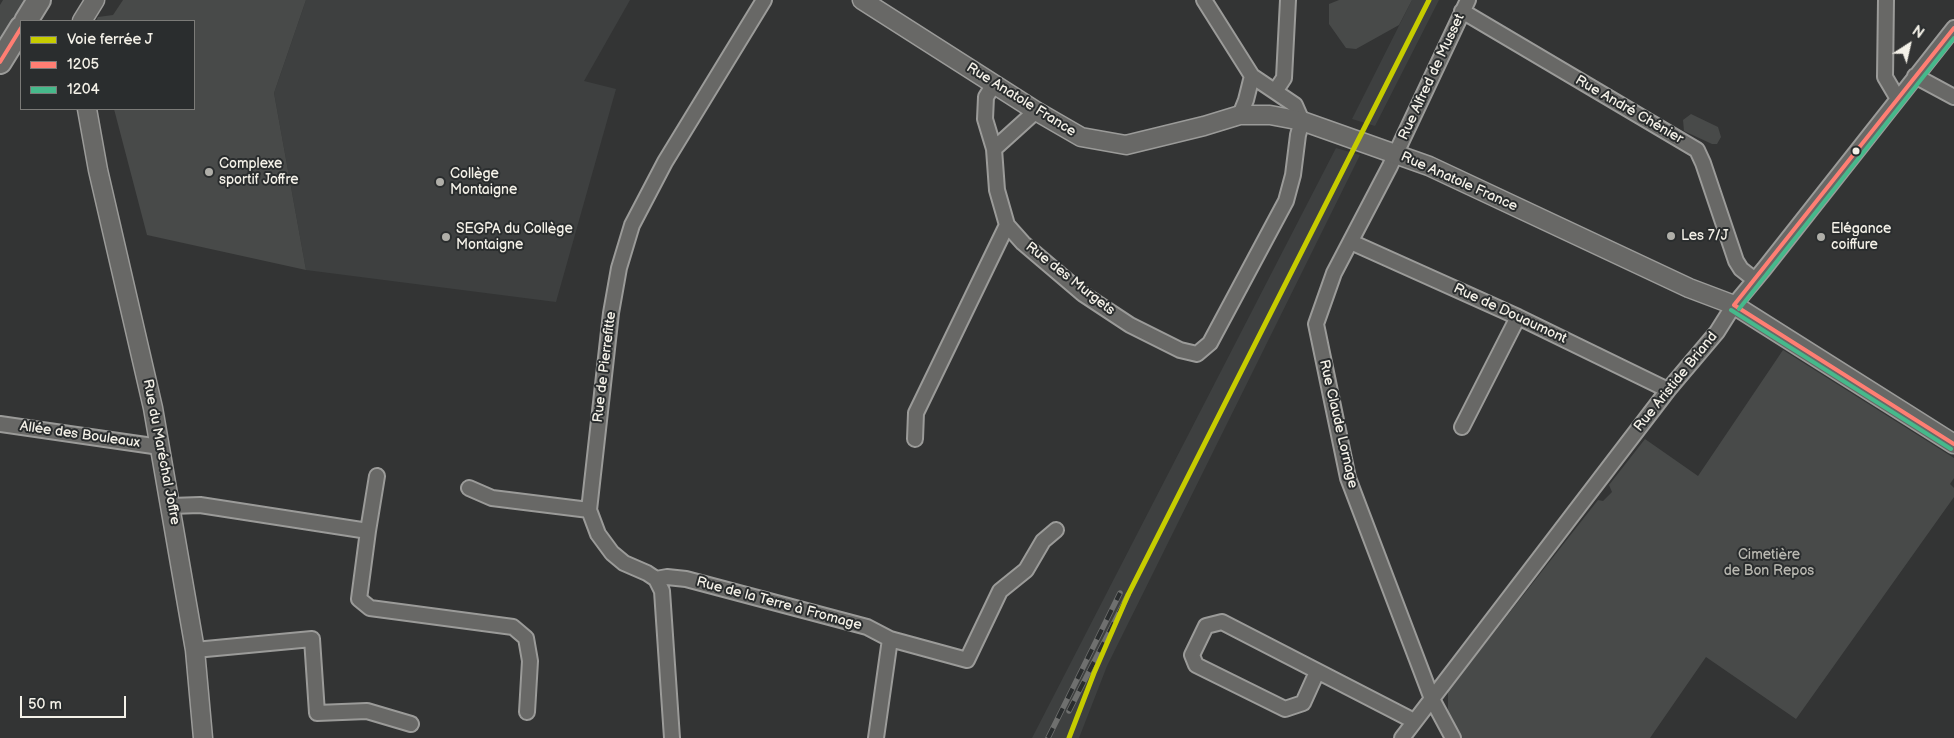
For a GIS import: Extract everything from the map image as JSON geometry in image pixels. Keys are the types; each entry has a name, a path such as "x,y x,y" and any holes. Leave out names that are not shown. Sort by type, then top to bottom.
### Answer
{"main road":[{"path":"27,20 39,0"},
{"path":"0,62 20,30"}],"street":[{"path":"73,20 83,0"},
{"path":"83,20 94,0"},
{"name":"Rue de Pierrefitte","path":"656,579 624,562 612,553 598,534 589,510 611,313 619,268 632,225 665,162 764,0"},
{"name":"Rue Anatole France","path":"862,0 1036,111 1081,136 1126,144 1204,126 1240,115 1270,115 1302,122 1429,166 1689,288 1734,305 1954,444"},
{"path":"1204,0 1252,76 1276,90 1295,105 1302,122"},
{"path":"1276,90 1284,78 1288,0"},
{"path":"1886,0 1885,76 1898,99"},
{"name":"Rue Alfred de Musset","path":"1396,154 1465,5"},
{"name":"Rue André Chénier","path":"1465,5 1697,150 1736,261 1741,269 1755,280"},
{"name":"Rue Aristide Briand","path":"1402,738 1668,390 1717,332 1734,305 1954,28"},
{"path":"1240,115 1252,76"},
{"path":"1915,76 1954,97"},
{"name":"Rue des Murgets","path":"994,84 986,96 985,120 994,149 997,190 1007,225 1024,244 1091,299 1130,325 1180,350 1197,354 1210,343 1286,201 1294,175 1298,135 1302,122"},
{"name":"Rue du Maréchal Joffre","path":"77,110 98,170"},
{"name":"Rue du Maréchal Joffre","path":"87,110 98,170 130,302 171,506 196,650 203,738"},
{"path":"994,149 1036,111"},
{"name":"Rue Claude Lornage","path":"1396,154 1334,273 1316,324 1348,478 1432,698 1453,738"},
{"path":"915,439 916,413 1007,225"},
{"name":"Rue de Douaumont","path":"1351,242 1518,317 1668,390"},
{"path":"1462,427 1518,317"},
{"name":"Allée des Bouleaux","path":"0,424 160,447"},
{"path":"377,476 359,599 370,608 513,627 526,638 530,661 527,712"},
{"path":"469,488 492,498 589,510"},
{"path":"171,506 200,505 368,531"},
{"name":"Rue de la Terre à Fromage","path":"656,579 667,577 686,579 867,627 890,640 967,660 1000,591 1026,570 1043,541 1056,530"},
{"path":"656,579 662,591 664,603 672,738"},
{"path":"1317,672 1303,703 1285,709 1196,665 1192,655 1206,626 1222,622 1414,721"},
{"path":"196,650 312,639 317,712 368,711 410,724"},
{"path":"876,738 890,640"}],"shaded area":[{"name":"Collège Montaigne","path":"306,0 630,0 584,81 616,89 556,302 306,270 274,93"},
{"path":"1412,0 1439,0 1375,126 1352,119"},
{"path":"1336,148 1360,155 1107,666 1079,738 1032,738"}],"green space":[{"path":"3,0 30,0 0,47 0,5"},
{"name":"Complexe sportif Joffre","path":"123,0 306,0 274,93 306,270 147,235 114,110 195,110 195,20 96,20 98,17 113,15"},
{"path":"1339,0 1412,0 1399,25 1356,49 1346,48 1329,24 1329,4"},
{"path":"1691,114 1718,127 1721,137 1717,144 1712,144 1684,131 1683,120"},
{"name":"Cimetière de Bon Repos","path":"1783,350 1954,458 1954,478 1950,484 1954,488 1954,497 1796,719 1706,657 1650,738 1461,738 1448,713 1448,691 1598,500 1603,501 1612,492 1609,485 1645,439 1698,476"}],"railway":[{"path":"1048,738 1120,593"},
{"path":"1069,711 1128,595"}],"rail line":[{"name":"J","path":"1069,738 1094,673 1128,595 1429,0"}],"transit line":[{"name":"1205","path":"1734,305 1954,28"},
{"name":"1205","path":"0,62 20,30"},
{"name":"1204","path":"1739,309 1954,38"},
{"name":"1205","path":"1734,305 1954,444"},
{"name":"1204","path":"1731,310 1951,449"}],"place":[{"name":"Complexe sportif Joffre","path":"209,172"},
{"name":"Collège Montaigne","path":"440,182"},
{"name":"Les 7/J","path":"1671,236"},
{"name":"SEGPA du Collège Montaigne","path":"446,237"},
{"name":"Elégance coiffure","path":"1821,237"}]}
